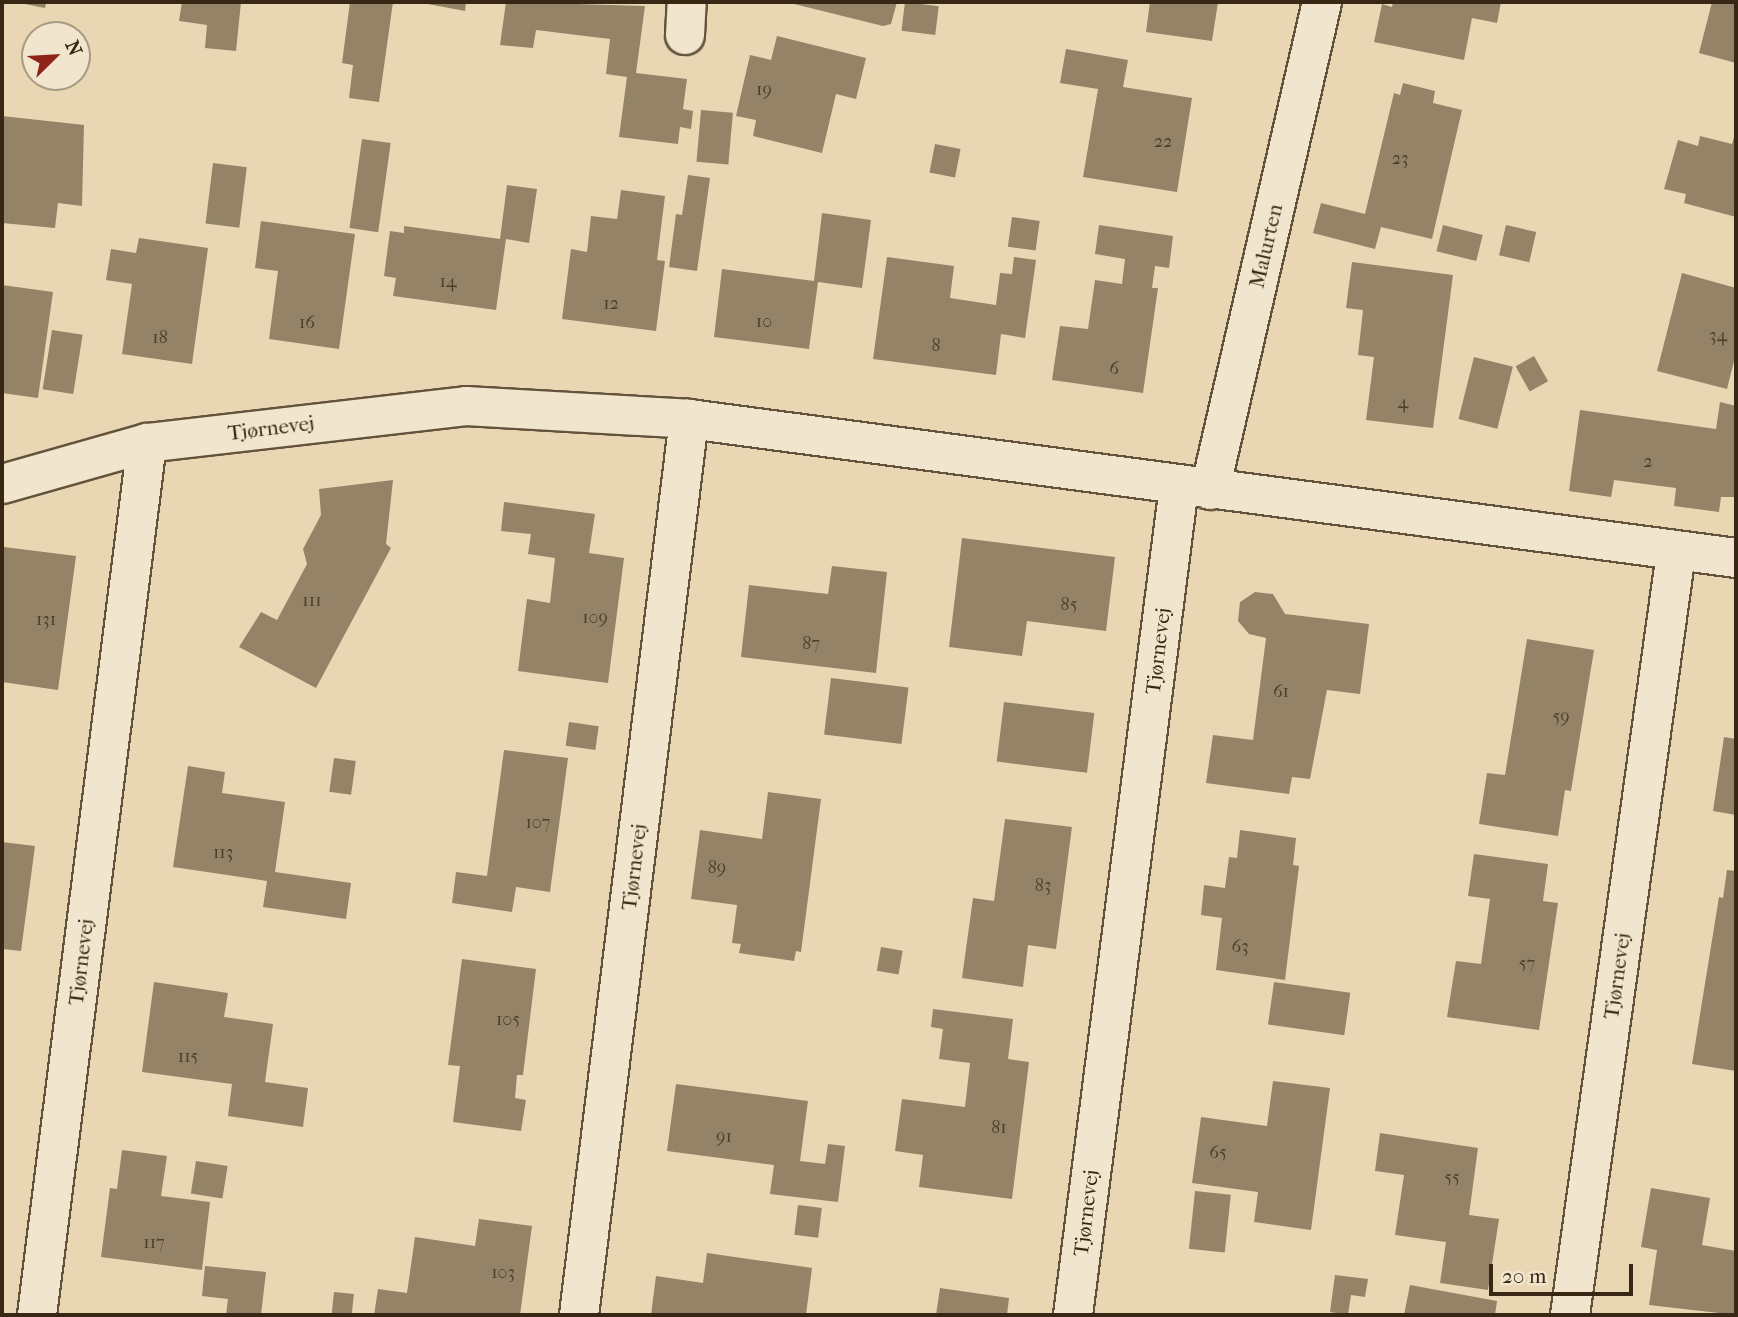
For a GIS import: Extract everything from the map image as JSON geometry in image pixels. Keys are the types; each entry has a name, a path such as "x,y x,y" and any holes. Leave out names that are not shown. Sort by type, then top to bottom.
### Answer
{"street":[{"name":"Malurten","path":"1194,488 1322,2"},
{"name":"Tjørnevej","path":"2,484 147,443 466,406 689,419 1676,553 1736,558"},
{"name":"Tjørnevej","path":"579,1315 689,419"},
{"name":"Tjørnevej","path":"37,1315 147,443"},
{"name":"Tjørnevej","path":"1073,1315 1194,488"},
{"name":"Tjørnevej","path":"1570,1315 1676,553"}],"building":[{"path":"15,2 46,2 45,8"},
{"path":"182,2 241,2 236,51 205,48 207,25 179,21"},
{"path":"350,2 393,2 379,102 349,98 353,65 342,63"},
{"path":"417,2 466,2 465,11"},
{"path":"506,2 645,6 636,73 687,79 683,109 693,111 691,129 680,127 678,144 619,137 627,77 606,74 610,39 536,30 533,48 500,45"},
{"path":"786,2 897,2 891,24 883,26"},
{"path":"905,2 939,6 935,35 901,31"},
{"path":"1150,2 1218,2 1212,41 1146,32"},
{"path":"1393,2 1501,2 1497,23 1472,18 1464,60 1374,42 1382,4 1392,7"},
{"path":"1712,2 1736,2 1736,63 1699,53"},
{"path":"777,36 866,58 856,99 836,94 822,153 753,136 756,120 736,116 750,55 771,60"},
{"path":"1066,49 1128,60 1123,87 1192,98 1177,192 1083,177 1098,89 1060,83"},
{"path":"1403,83 1435,91 1433,103 1462,110 1432,239 1381,227 1375,249 1313,233 1321,203 1365,214 1394,93 1400,95"},
{"path":"701,110 733,113 728,165 696,162"},
{"path":"2,116 84,125 82,206 58,203 55,228 2,223"},
{"path":"1736,130 1736,217 1684,203 1686,194 1664,189 1678,140 1698,146 1700,136 1732,144"},
{"path":"362,139 391,143 378,232 349,228"},
{"path":"935,144 961,149 955,177 929,172"},
{"path":"213,163 247,167 239,228 206,224"},
{"path":"688,175 710,178 697,271 669,267 676,214 682,215"},
{"path":"507,185 537,189 529,243 506,239 496,310 393,296 396,278 384,276 390,231 404,233 404,226 500,239"},
{"path":"621,190 665,196 657,260 665,261 656,331 562,319 571,249 587,252 591,216 617,219"},
{"path":"822,213 871,220 862,288 818,282 809,349 714,337 722,269 814,281"},
{"path":"1012,217 1040,221 1036,251 1008,247"},
{"path":"261,221 355,234 339,349 269,339 278,271 255,268"},
{"path":"1099,225 1173,236 1169,268 1155,266 1152,288 1158,288 1143,393 1052,380 1060,326 1088,329 1095,280 1122,284 1125,259 1095,254"},
{"path":"1443,225 1483,235 1476,261 1436,251"},
{"path":"1506,225 1536,232 1529,262 1499,255"},
{"path":"139,238 208,248 192,364 122,354 132,284 106,280 111,249 136,253"},
{"path":"887,257 954,266 950,298 996,305 1000,273 1012,274 1014,257 1036,260 1025,338 1001,334 996,375 873,359"},
{"path":"1352,262 1453,275 1433,428 1366,420 1374,357 1358,355 1363,310 1346,308"},
{"path":"1682,273 1736,288 1736,353 1727,389 1657,371"},
{"path":"2,285 53,292 38,398 2,393"},
{"path":"52,330 83,335 73,394 43,389"},
{"path":"1534,356 1548,381 1530,392 1516,366"},
{"path":"1474,357 1513,367 1497,429 1459,419"},
{"path":"1720,402 1736,406 1736,497 1721,497 1719,512 1674,506 1676,488 1614,480 1611,497 1569,491 1580,410 1716,429"},
{"path":"393,480 386,544 391,548 316,688 239,647 261,612 277,620 307,564 303,549 321,515 319,489"},
{"path":"504,502 595,514 589,553 624,558 608,683 518,671 527,599 550,603 555,558 528,554 531,534 501,531"},
{"path":"962,538 1115,557 1106,631 1027,621 1022,656 949,647"},
{"path":"4,547 76,556 58,690 2,682"},
{"path":"832,566 887,572 876,673 741,657 749,585 828,594"},
{"path":"1255,592 1273,594 1285,614 1369,624 1360,694 1327,690 1310,779 1292,777 1289,794 1206,783 1213,735 1253,740 1266,638 1249,634 1238,621 1240,602"},
{"path":"1527,639 1594,650 1571,791 1565,790 1558,836 1479,824 1487,773 1505,775"},
{"path":"831,678 908,688 901,744 824,735"},
{"path":"1004,702 1094,713 1087,773 997,762"},
{"path":"569,722 599,726 595,750 566,746"},
{"path":"1724,737 1736,739 1736,815 1713,811"},
{"path":"504,750 568,758 550,892 516,887 512,912 452,903 456,872 487,876"},
{"path":"334,758 356,761 351,795 329,792"},
{"path":"188,766 225,772 222,793 285,802 275,872 351,883 346,919 263,907 267,881 173,867"},
{"path":"768,792 821,799 801,952 796,951 794,961 739,953 741,944 732,943 737,905 691,899 700,830 762,839"},
{"path":"1005,819 1072,827 1056,949 1028,945 1023,987 962,978 973,898 994,901"},
{"path":"1240,830 1296,838 1293,865 1299,866 1285,980 1216,970 1222,918 1201,915 1204,885 1225,888 1229,857 1237,858"},
{"path":"2,842 35,846 21,951 2,949"},
{"path":"1474,854 1548,864 1543,901 1558,903 1539,1030 1447,1017 1456,961 1481,964 1490,899 1468,896"},
{"path":"1727,870 1736,871 1736,1071 1692,1064 1719,897 1723,898"},
{"path":"881,947 903,951 898,974 877,971"},
{"path":"462,959 536,969 523,1075 517,1075 515,1098 526,1100 521,1131 453,1122 460,1066 448,1065"},
{"path":"154,982 228,993 224,1017 273,1024 265,1082 308,1088 303,1127 228,1116 232,1084 142,1072"},
{"path":"1274,982 1350,993 1344,1035 1268,1025"},
{"path":"933,1009 1013,1019 1008,1059 1029,1062 1012,1199 919,1187 923,1155 895,1151 902,1099 965,1107 970,1063 939,1059 943,1029 931,1027"},
{"path":"1273,1081 1330,1088 1311,1230 1254,1222 1258,1192 1192,1183 1201,1117 1267,1126"},
{"path":"676,1084 808,1101 800,1161 825,1164 828,1144 845,1146 838,1202 770,1194 774,1165 667,1151"},
{"path":"1380,1133 1478,1148 1469,1215 1499,1219 1488,1290 1440,1283 1446,1242 1395,1235 1404,1175 1375,1171"},
{"path":"122,1150 167,1156 161,1196 210,1202 202,1270 101,1257 110,1188 117,1189"},
{"path":"196,1161 228,1166 222,1199 191,1194"},
{"path":"1651,1188 1710,1198 1702,1245 1736,1251 1736,1315 1649,1305 1657,1250 1641,1247"},
{"path":"1195,1191 1231,1195 1225,1252 1189,1249"},
{"path":"798,1205 822,1208 818,1238 794,1235"},
{"path":"479,1219 532,1226 520,1315 374,1315 378,1289 407,1293 415,1237 475,1246"},
{"path":"707,1253 812,1268 806,1315 651,1315 656,1276 703,1283"},
{"path":"205,1266 266,1272 261,1315 226,1315 228,1299 202,1296"},
{"path":"1335,1275 1368,1279 1365,1297 1351,1295 1348,1315 1330,1312"},
{"path":"1410,1285 1497,1301 1495,1315 1404,1315"},
{"path":"940,1288 1009,1298 1007,1315 936,1315"},
{"path":"334,1292 354,1294 352,1315 332,1315"}]}
